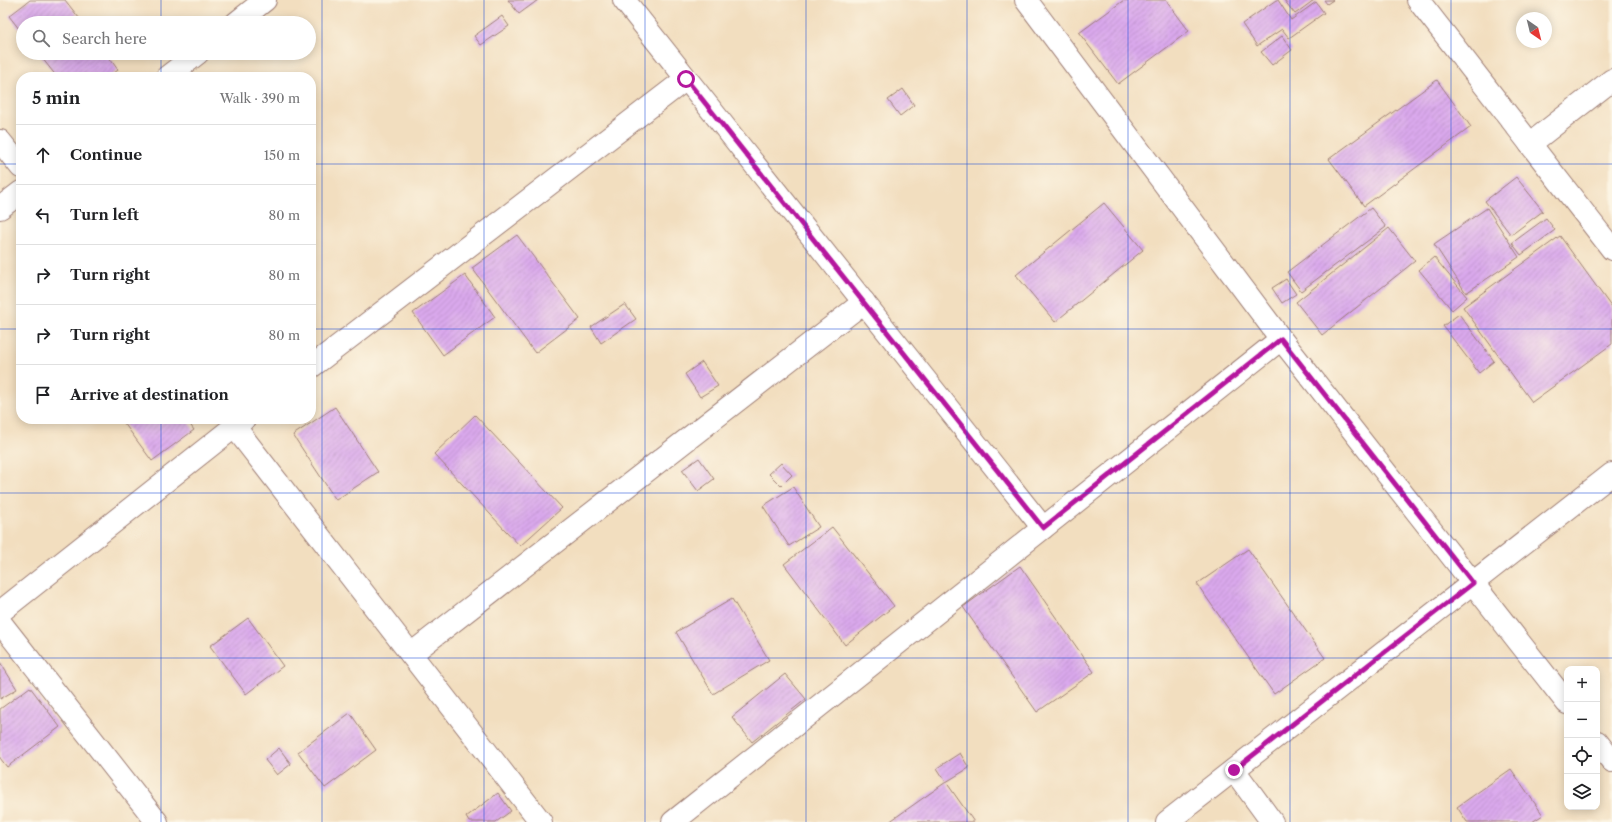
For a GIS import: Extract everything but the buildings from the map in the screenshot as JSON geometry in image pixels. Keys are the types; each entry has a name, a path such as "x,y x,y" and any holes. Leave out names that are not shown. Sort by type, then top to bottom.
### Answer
{"street":[{"path":"245,16 265,0"},
{"path":"624,0 1043,528"},
{"path":"1026,0 1281,339 1565,702"},
{"path":"1418,0 1612,249"},
{"path":"173,72 189,60"},
{"path":"316,364 686,79"},
{"path":"1530,144 1612,80"},
{"path":"0,140 16,161"},
{"path":"0,208 16,196"},
{"path":"411,654 864,302"},
{"path":"673,822 1281,339"},
{"path":"0,612 238,424"},
{"path":"240,424 411,654 541,822"},
{"path":"1168,822 1612,474"},
{"path":"0,622 157,822"},
{"path":"1600,746 1612,761"},
{"path":"1234,770 1272,822"}],"route":[{"path":"686,79 1043,528 1281,339 1473,583 1234,770"}]}
